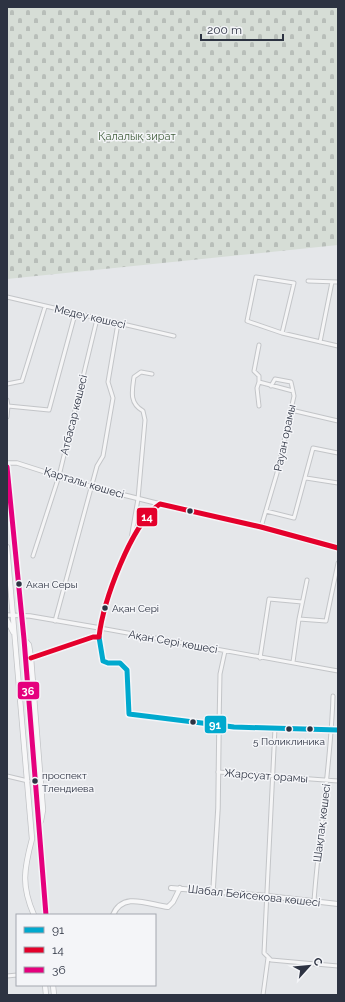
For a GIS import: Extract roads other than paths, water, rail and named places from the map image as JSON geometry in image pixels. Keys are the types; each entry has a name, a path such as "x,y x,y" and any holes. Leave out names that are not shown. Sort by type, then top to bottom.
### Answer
{"main road":[{"path":"7,467 22,615 46,914"},
{"path":"7,547 16,638 32,839 24,871 26,894 34,914"},
{"path":"7,620 16,638"},
{"path":"24,639 29,646 32,667 43,810 40,827"},
{"path":"27,681 32,667"},
{"path":"24,739 28,737 32,739"},
{"path":"32,839 40,839"},
{"name":"Шабал Бейсекова көшесі","path":"171,888 268,896 338,904"},
{"path":"114,914 121,904 130,901 168,907 173,902 180,888"}],"street":[{"path":"282,333 294,282 256,277 247,320 282,333 338,346"},
{"path":"308,281 338,282"},
{"path":"320,342 332,282"},
{"name":"Медеу көшесі","path":"7,297 174,336"},
{"path":"7,384 22,381 45,307"},
{"path":"8,406 49,410 75,314"},
{"name":"Атбасар көшесі","path":"33,556 59,476 97,319"},
{"path":"55,621 92,487 96,466 103,456 113,398 108,382 118,323"},
{"path":"259,345 254,371 258,376 259,382 257,388 259,406"},
{"path":"131,541 138,499 145,420 143,411 136,407 132,399 134,377 141,372 152,374"},
{"path":"271,386 275,379 291,382 294,391"},
{"name":"Рауан орамы","path":"259,382 294,391 277,473 261,527"},
{"path":"7,400 7,417"},
{"path":"291,410 338,420"},
{"path":"266,511 294,518 306,478 312,448 338,453"},
{"name":"Қарталы көшесі","path":"7,463 17,463 92,487 261,527 338,548"},
{"path":"306,478 338,483"},
{"path":"160,504 151,510 131,541 116,575 100,628 99,637 103,661 108,663 120,663 127,670 129,714 150,718 164,717 219,726 338,730"},
{"path":"299,619 324,622 328,620 338,563"},
{"path":"293,662 299,619 307,580"},
{"path":"260,658 269,600 302,602"},
{"name":"Ақан Сері көшесі","path":"7,615 22,615 100,628 338,671"},
{"path":"31,658 93,637 99,637"},
{"path":"213,891 220,674 225,651"},
{"name":"Шақпақ көшесі","path":"314,901 319,842 328,780 333,696"},
{"path":"264,995 267,957 264,953 268,896 275,728"},
{"name":"Жарсуат орамы","path":"218,772 338,781"},
{"path":"7,776 28,781"},
{"path":"267,957 338,966"}],"place":[{"name":"Акан Серы","path":"19,584"},
{"name":"Ақан Серi","path":"105,608"},
{"name":"5 Поликлиника","path":"289,729"},
{"name":"проспект Тлендиева","path":"35,781"}],"park label":[{"name":"Қалалық зират","path":"137,136"}]}
